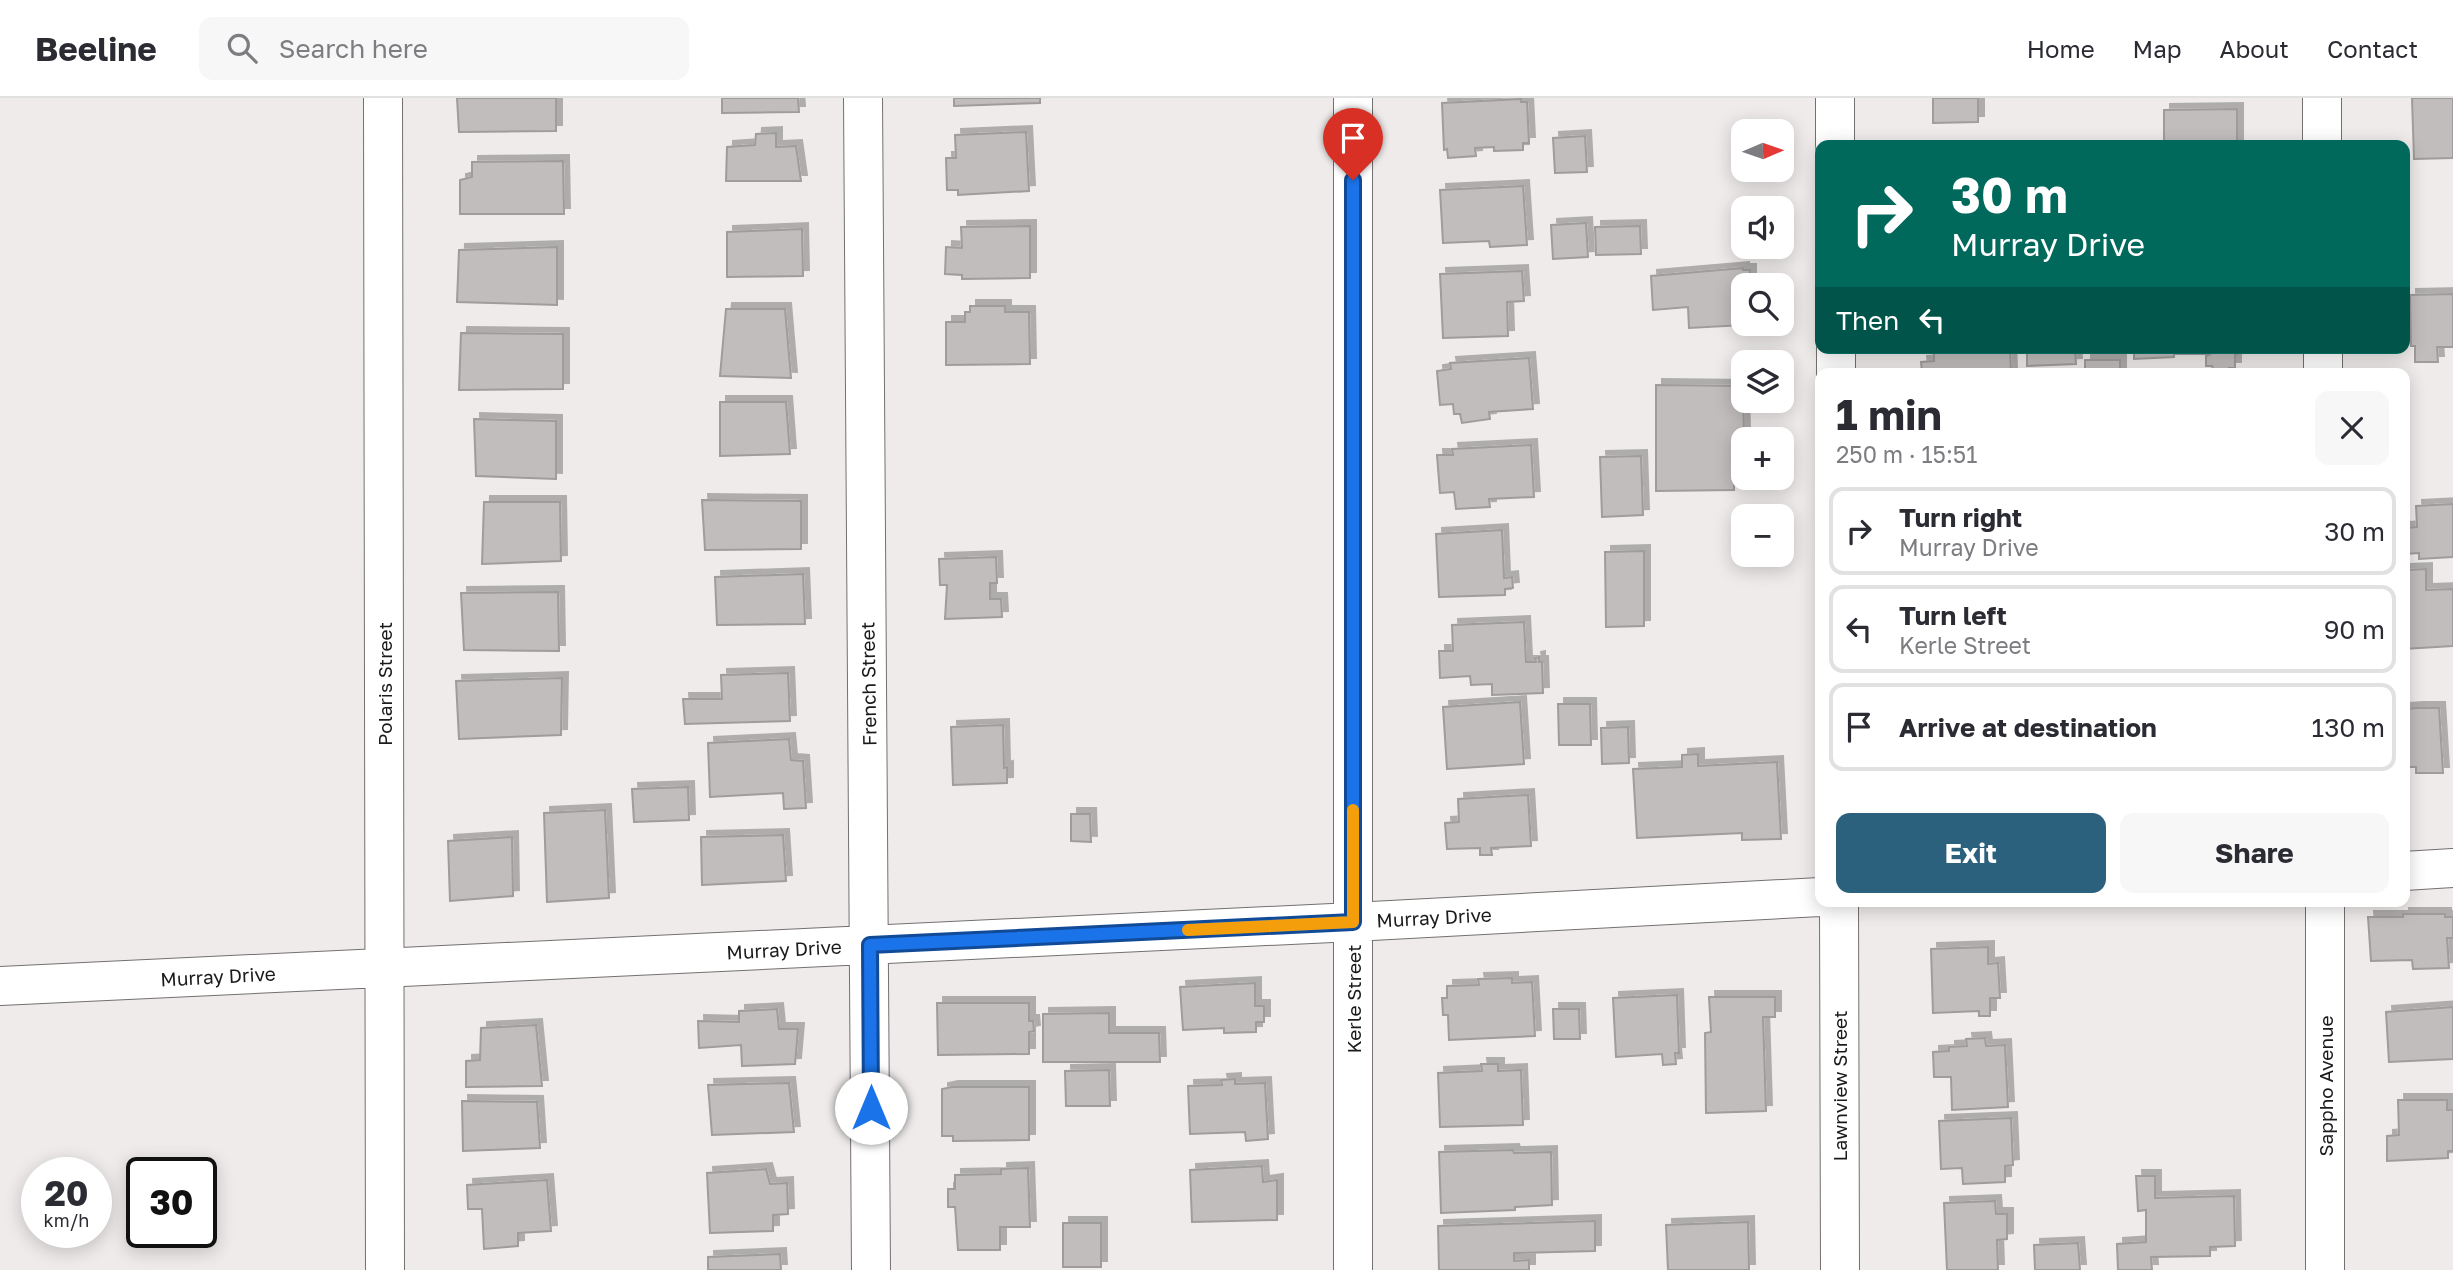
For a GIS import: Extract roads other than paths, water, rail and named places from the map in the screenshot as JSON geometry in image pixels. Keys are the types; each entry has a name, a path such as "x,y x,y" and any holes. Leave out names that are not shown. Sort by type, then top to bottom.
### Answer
{"street":[{"name":"Polaris Street","path":"383,98 385,1270"},
{"name":"French Street","path":"863,98 871,1270"},
{"name":"Kerle Street","path":"1353,98 1353,1270"},
{"path":"1835,98 1835,140"},
{"path":"2322,98 2322,140"},
{"path":"2410,871 2453,868"},
{"name":"Murray Drive","path":"0,986 1353,922 1815,897"},
{"name":"Lawnview Street","path":"1839,907 1840,1270"},
{"name":"Sappho Avenue","path":"2325,907 2325,1270"}]}
